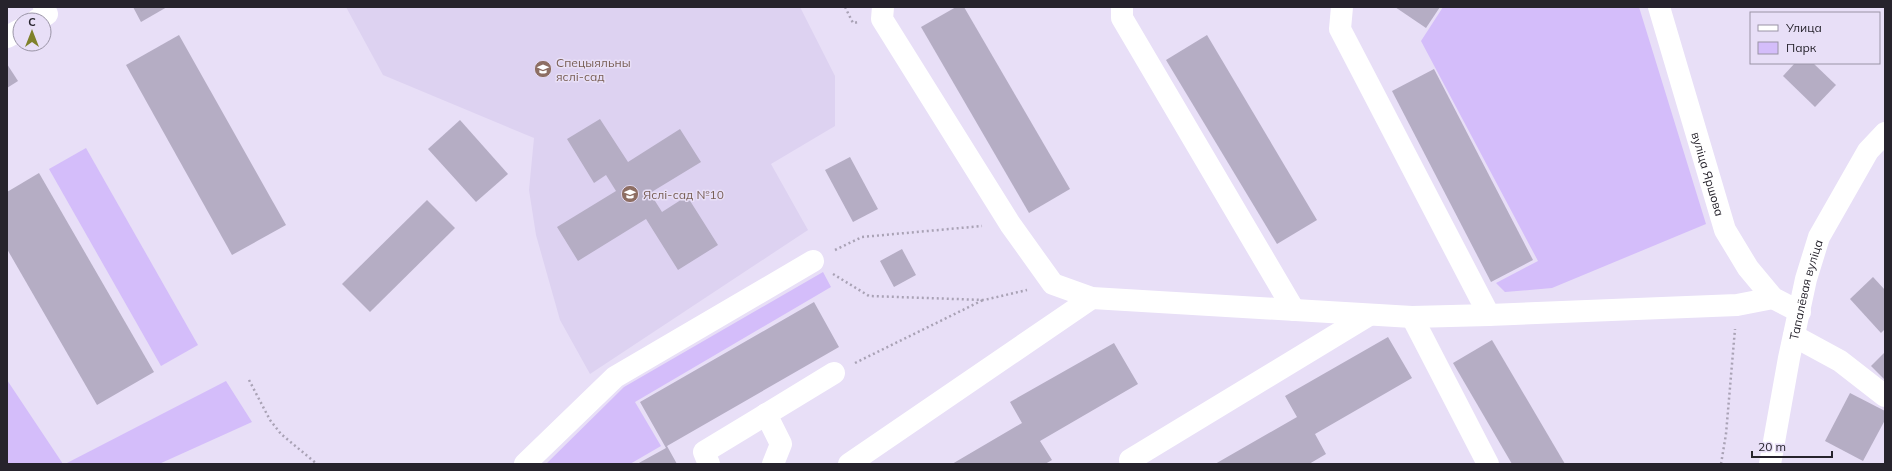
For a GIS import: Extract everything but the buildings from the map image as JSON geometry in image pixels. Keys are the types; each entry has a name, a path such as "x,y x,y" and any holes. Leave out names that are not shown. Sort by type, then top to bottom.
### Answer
{"main road":[{"path":"883,7 882,20 1010,224 1053,284 1092,298 1412,317 1737,305 1773,298"},
{"path":"1122,7 1122,18 1294,310"},
{"path":"1342,7 1340,29 1489,315"},
{"name":"вуліца Яршова","path":"1659,7 1725,230 1748,268 1773,298 1800,312"},
{"name":"Тапалёвая вуліца","path":"1770,464 1806,279 1820,237 1868,151 1885,134"},
{"path":"524,464 615,377 813,261"},
{"path":"849,464 1092,298"},
{"path":"1130,460 1369,315"},
{"path":"1412,317 1488,464"},
{"path":"1794,336 1840,361 1885,396"},
{"path":"709,464 704,452 834,373"},
{"path":"766,414 781,444 773,464"}],"path":[{"path":"813,261 862,237 1010,224"},
{"path":"813,261 869,296 984,300"},
{"path":"834,373 984,300 1053,284"},
{"path":"1721,464 1726,434 1737,305"},
{"path":"249,380 270,420 281,434 317,464"}],"shaded area":[{"path":"346,7 800,7 835,76 835,126 771,164 808,230 590,374 560,320 536,235 529,190 534,138 383,75"}],"green space":[{"path":"1443,7 1639,7 1706,224 1552,288 1505,292 1496,283 1538,261 1421,41"},
{"path":"86,148 198,345 161,366 49,169"},
{"path":"823,272 831,287 635,402 661,446 630,464 546,464 624,387"},
{"path":"7,380 63,464 7,464"},
{"path":"226,381 252,422 159,464 65,464"}],"place":[{"name":"Спецыяльны яслі-сад","path":"543,69"},
{"name":"Яслі-сад №10","path":"630,194"}]}
